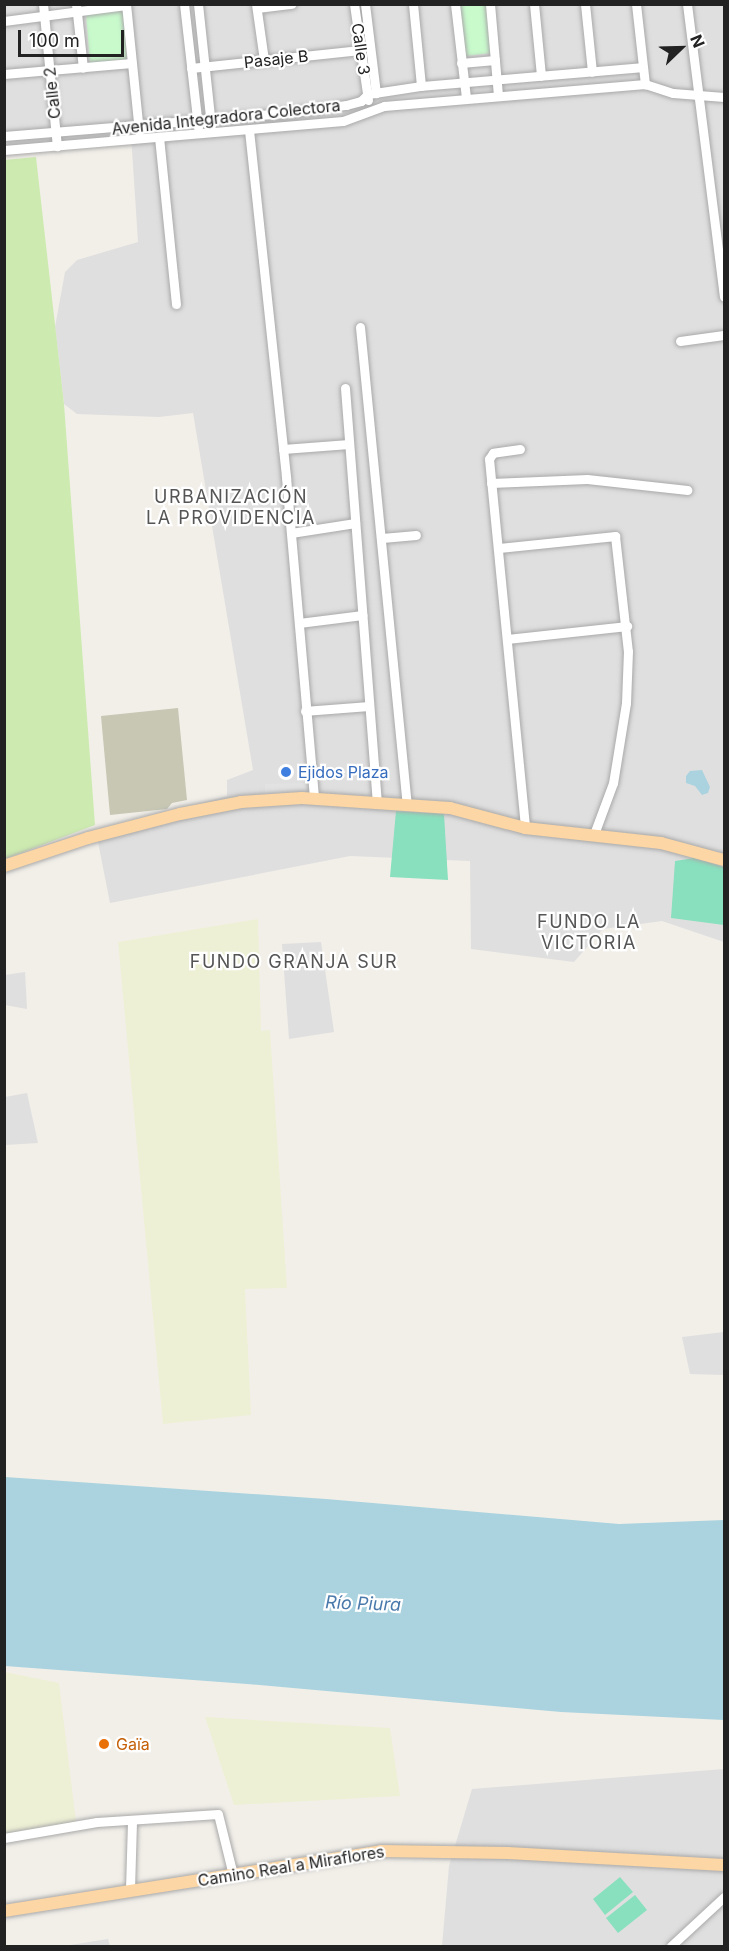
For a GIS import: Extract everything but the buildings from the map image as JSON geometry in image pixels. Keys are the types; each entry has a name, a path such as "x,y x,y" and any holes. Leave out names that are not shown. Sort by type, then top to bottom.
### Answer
{"main road":[{"path":"4,866 88,838 180,814 252,801 314,798 450,808 525,828 661,843 724,860"},
{"name":"Camino Real a Miraflores","path":"4,1911 130,1889 393,1850 724,1865"}],"street":[{"name":"Calle 2","path":"43,4 57,146"},
{"path":"184,4 199,134"},
{"path":"198,4 212,133"},
{"path":"264,60 257,6 292,4"},
{"name":"Calle 3","path":"354,4 360,50 372,93"},
{"path":"365,4 373,79 369,111"},
{"path":"413,4 421,86"},
{"path":"455,4 466,98"},
{"path":"490,4 498,96"},
{"path":"534,4 541,76"},
{"path":"585,4 592,72"},
{"path":"636,4 645,84"},
{"path":"687,4 724,297"},
{"path":"4,21 44,16 76,8 126,5 140,139"},
{"path":"76,8 83,68"},
{"name":"Pasaje B","path":"191,68 360,50"},
{"path":"461,63 495,60"},
{"path":"4,74 132,63"},
{"name":"Avenida Integradora Colectora","path":"4,136 210,120 346,105 361,101 372,93 421,86 642,67"},
{"name":"Avenida Integradora Colectora","path":"4,150 249,130 343,120 384,106 645,84 673,93 700,97 724,97"},
{"path":"249,130 283,448 314,798"},
{"path":"159,138 176,304"},
{"path":"360,327 407,805"},
{"path":"681,341 724,335"},
{"path":"345,388 377,802"},
{"path":"283,448 349,444"},
{"path":"520,449 490,455 525,828"},
{"path":"491,483 587,478 687,490"},
{"path":"291,534 355,523"},
{"path":"382,538 416,535"},
{"path":"499,548 615,536 627,626 626,703 613,783 594,834"},
{"path":"299,623 362,615"},
{"path":"507,639 627,626"},
{"path":"305,711 368,706"},
{"path":"4,1838 97,1822 218,1814 233,1875"},
{"path":"130,1889 132,1820"},
{"path":"671,1947 724,1897"}],"shaded area":[{"path":"4,5 724,5 724,942 662,921 603,929 574,962 471,949 470,861 350,856 110,903 96,832 227,796 227,780 253,770 193,413 159,417 77,414 64,404 55,327 65,272 77,260 138,242 131,135 5,147"},
{"path":"178,708 187,800 172,803 167,809 110,815 101,716"},
{"path":"309,783 310,794 265,794 265,784"},
{"path":"258,919 261,1031 270,1030 287,1288 245,1289 251,1415 163,1424 118,942"},
{"path":"321,942 334,1032 289,1039 282,944"},
{"path":"25,972 27,1009 5,1005 5,975"},
{"path":"27,1093 38,1143 5,1145 5,1097"},
{"path":"724,1332 724,1375 690,1374 682,1337"},
{"path":"5,1672 59,1683 76,1822 5,1834"},
{"path":"205,1717 390,1728 400,1796 234,1805"},
{"path":"724,1769 724,1946 442,1946 449,1866 472,1789"},
{"path":"108,1939 110,1946 64,1946"}],"green space":[{"path":"460,5 486,5 491,53 465,56"},
{"path":"123,9 128,61 90,64 86,14"},
{"path":"36,157 64,404 95,825 5,859 4,160"},
{"path":"396,811 444,814 448,880 390,877"},
{"path":"694,858 724,867 724,925 671,918 675,861"},
{"path":"620,1877 633,1892 605,1915 593,1899"},
{"path":"635,1895 647,1910 618,1933 606,1918"}],"water":[{"path":"702,770 710,787 708,793 702,795 695,786 686,783 686,776 690,771"},
{"name":"Río Piura","path":"5,1477 326,1499 619,1524 724,1520 724,1720 561,1712 247,1684 5,1666"}],"place":[{"name":"Ejidos Plaza","path":"286,772"},
{"name":"Gaïa","path":"104,1744"}],"district":[{"name":"URBANIZACIÓN LA PROVIDENCIA","path":"231,508"},
{"name":"FUNDO LA VICTORIA","path":"589,933"},
{"name":"FUNDO GRANJA SUR","path":"294,962"}]}
